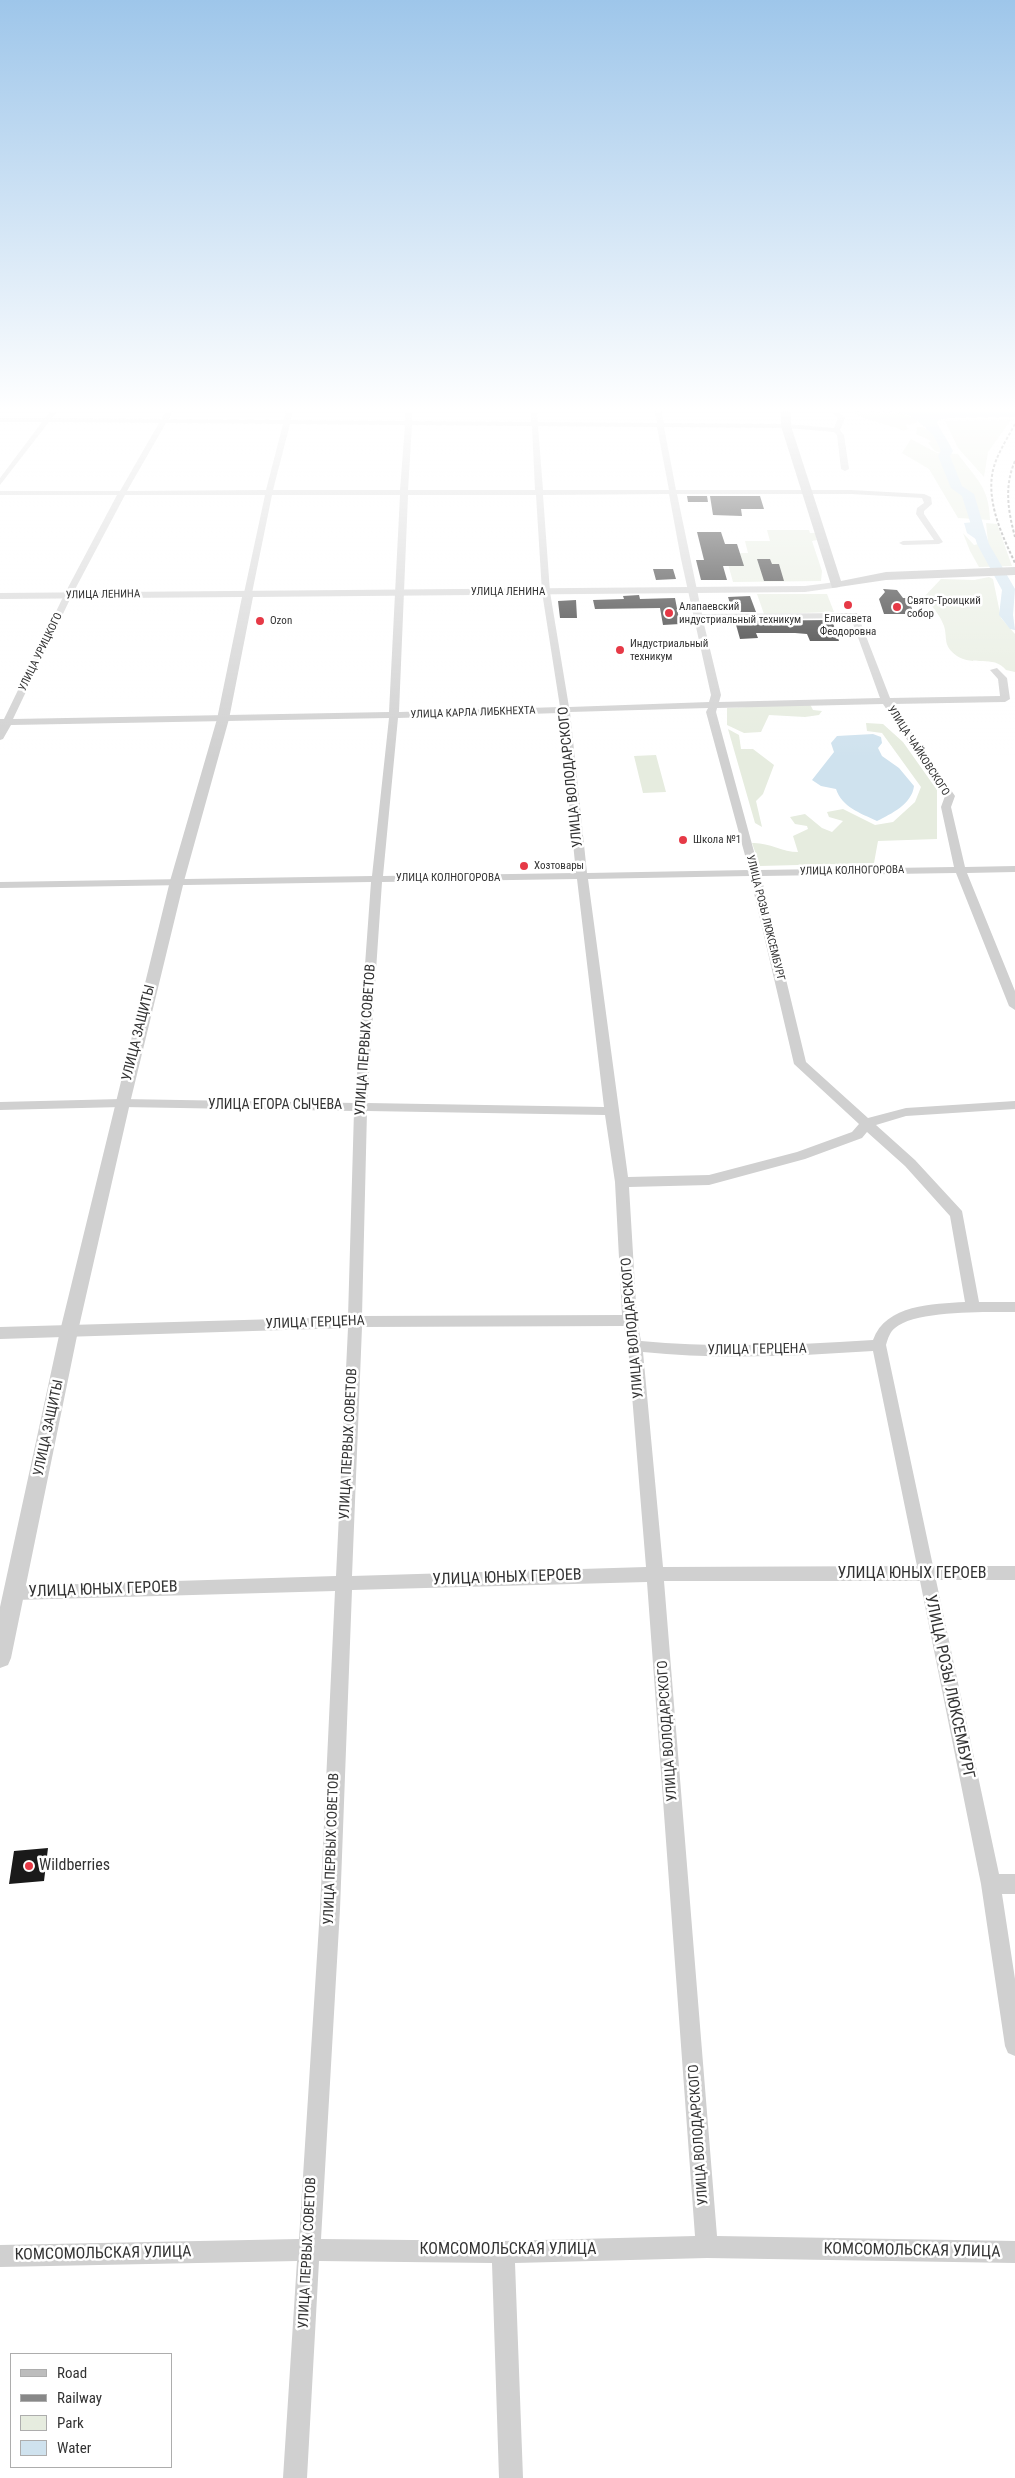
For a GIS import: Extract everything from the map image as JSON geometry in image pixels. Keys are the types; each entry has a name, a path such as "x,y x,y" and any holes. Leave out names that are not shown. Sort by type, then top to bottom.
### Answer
{"main road":[{"path":"816,527 836,585"},
{"path":"827,562 845,577 863,578"},
{"name":"УЛИЦА ЛЕНИНА","path":"836,585 863,578 1015,572"}],"street":[{"name":"УЛИЦА УРИЦКОГО","path":"0,737 4,722 104,527"},
{"name":"УЛИЦА ЗАЩИТЫ","path":"0,1658 7,1593 122,1103 177,881 223,718 262,527"},
{"name":"УЛИЦА ПЕРВЫХ СОВЕТОВ","path":"295,2478 330,1909 355,1322 361,1105 376,878 394,715 402,527"},
{"name":"УЛИЦА ВОЛОДАРСКОГО","path":"543,527 546,592 565,711 582,877 611,1110 622,1182 630,1320 635,1346 655,1574 707,2247"},
{"name":"УЛИЦА РОЗЫ ЛЮКСЕМБУРГ","path":"680,527 692,590 716,695 711,712 755,873 800,1064 910,1163 957,1214 973,1306"},
{"path":"903,543 939,542 929,527"},
{"name":"УЛИЦА ЛЕНИНА","path":"0,596 805,589 836,585"},
{"name":"УЛИЦА ЧАЙКОВСКОГО","path":"699,618 854,615 886,701 950,796 946,807 960,869 1015,1006"},
{"name":"УЛИЦА КАРЛА ЛИБКНЕХТА","path":"4,722 394,715 714,705 1005,699 1002,678 994,670"},
{"name":"УЛИЦА КОЛНОГОРОВА","path":"0,885 1015,869"},
{"name":"УЛИЦА ЕГОРА СЫЧЕВА","path":"0,1106 122,1103 611,1110"},
{"path":"622,1182 709,1180 800,1156 857,1135 867,1124 878,1119 906,1112 1015,1104"},
{"path":"882,1338 890,1324 904,1316 973,1306 1015,1307"},
{"name":"УЛИЦА ГЕРЦЕНА","path":"0,1333 355,1322 630,1320"},
{"name":"УЛИЦА РОЗЫ ЛЮКСЕМБУРГ","path":"882,1338 925,1574 991,1884 1015,2046"},
{"name":"УЛИЦА ГЕРЦЕНА","path":"635,1346 697,1350 804,1350 882,1338"},
{"name":"УЛИЦА ЮНЫХ ГЕРОЕВ","path":"7,1593 655,1574 1015,1574"},
{"path":"991,1884 1015,1884"},
{"name":"КОМСОМОЛЬСКАЯ УЛИЦА","path":"0,2256 308,2250 503,2252 707,2247 1015,2252"},
{"path":"503,2252 511,2478"}],"green space":[{"path":"986,527 998,527 1012,566 979,567 963,533 974,545 988,542"},
{"path":"767,530 809,530 810,533 815,533 817,540 812,541 822,571 821,581 733,582 725,553 748,553 745,541 770,541"},
{"path":"989,577 993,579 1001,618 1015,634 1015,672 1006,670 1001,665 989,661 963,659 952,652 947,645 944,626 940,618 933,607 923,598 941,579 974,580"},
{"path":"757,594 827,594 834,612 764,614"},
{"path":"810,704 813,710 822,711 819,715 805,717 769,715 761,732 744,733 727,725 727,708"},
{"path":"866,723 883,724 903,742 937,790 937,839 878,841 874,863 760,866 752,843 798,852 793,836 808,829 807,826 795,824 790,817 805,814 822,828 832,832 843,821 829,817 827,812 843,809 875,825 893,822 915,802 921,787 882,733 867,731"},
{"path":"728,729 739,735 741,749 753,749 774,765 763,794 756,801 762,827 755,823"},
{"path":"656,755 666,792 643,793 634,756"}],"water":[{"path":"965,527 981,527 985,536 983,544 967,533"},
{"path":"873,734 881,737 882,743 878,748 882,756 899,768 914,786 909,798 900,808 877,821 847,805 836,789 821,786 812,780 834,752 831,743 837,736"}],"building":[{"path":"697,532 721,532 725,544 737,544 744,566 723,566 727,580 701,580 696,560 704,560"},
{"path":"757,559 770,559 772,564 779,564 784,581 764,581"},
{"path":"653,569 673,569 676,579 656,580"},
{"name":"Свято-Троицкий собор","path":"883,589 897,590 903,598 908,598 914,614 884,614 879,599 885,592"},
{"name":"Алапаевский индустриальный техникум","path":"639,595 640,599 675,598 680,624 663,625 660,608 595,609 593,600 624,599 623,596"},
{"path":"750,596 756,612 733,612 728,597"},
{"path":"576,600 577,618 560,618 558,601"},
{"path":"832,620 839,641 810,641 807,634 795,633 756,633 758,638 740,639 735,621"},
{"name":"Wildberries","path":"48,1848 44,1881 9,1884 14,1851"}],"waterway":[{"path":"978,527 983,544 1009,590 1006,615 1015,626"}],"railway":[{"path":"999,527 1015,563"},
{"path":"1012,527 1015,537"}],"place":[{"name":"Елисавета Феодоровна","path":"848,605"},
{"name":"Свято-Троицкий собор","path":"897,607"},
{"name":"Алапаевский индустриальный техникум","path":"669,613"},
{"name":"Ozon","path":"260,621"},
{"name":"Индустриальный техникум","path":"620,650"},
{"name":"Школа №1","path":"683,840"},
{"name":"Хозтовары","path":"524,866"},
{"name":"Wildberries","path":"29,1866"}]}
